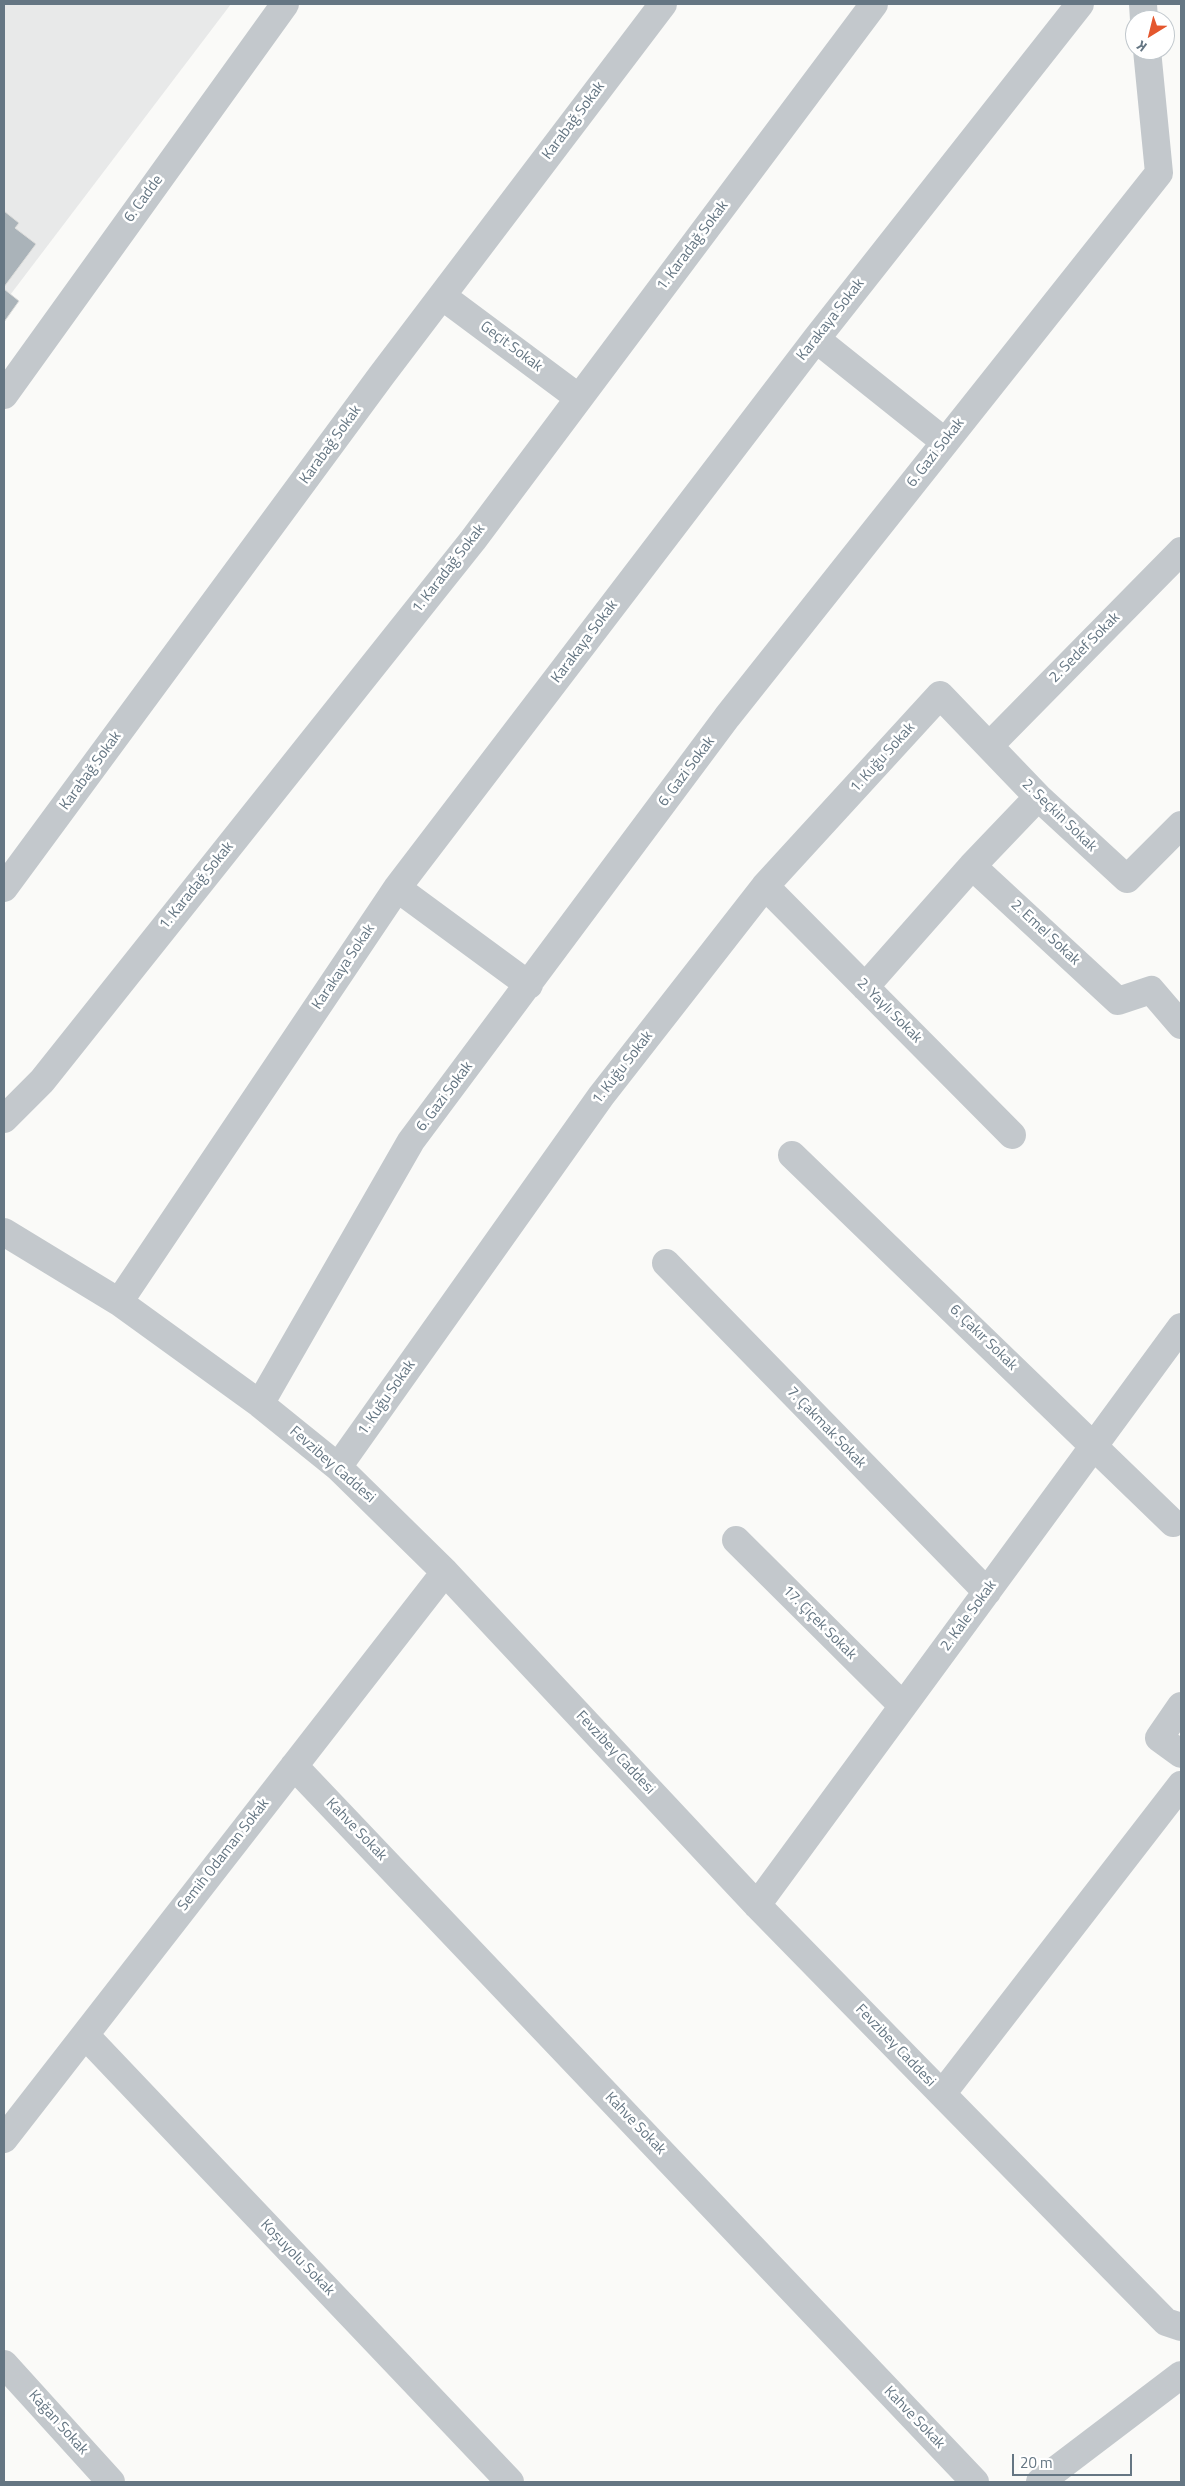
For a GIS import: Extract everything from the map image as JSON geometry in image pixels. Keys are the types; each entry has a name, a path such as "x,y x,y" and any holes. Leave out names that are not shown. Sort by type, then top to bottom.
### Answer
{"street":[{"name":"6. Cadde","path":"4,395 285,4"},
{"name":"Karabağ Sokak","path":"4,888 442,296 662,4"},
{"name":"1. Karadağ Sokak","path":"4,1119 42,1081 473,540 874,4"},
{"name":"Karakaya Sokak","path":"119,1302 397,888 816,338 1080,4"},
{"name":"6. Gazi Sokak","path":"260,1404 411,1142 727,718 1159,173 1148,60"},
{"name":"Geçit Sokak","path":"442,296 579,398"},
{"path":"816,338 945,442"},
{"name":"2. Sedef Sokak","path":"989,746 1181,551"},
{"name":"2. Seçkin Sokak","path":"940,695 1038,797 1127,879 1181,825"},
{"name":"1. Kuğu Sokak","path":"338,1467 601,1096 765,886 940,695"},
{"path":"865,986 972,866 1038,797"},
{"name":"2. Emel Sokak","path":"972,866 1118,1001 1151,990 1181,1025"},
{"name":"2. Yaylı Sokak","path":"765,886 1012,1135"},
{"path":"397,888 529,985"},
{"name":"6. Çakır Sokak","path":"792,1155 1095,1445 1173,1523"},
{"name":"Fevzibey Caddesi","path":"4,1232 119,1302 260,1404 338,1467 445,1572 757,1905 942,2094 1166,2322 1181,2328"},
{"name":"7. Çakmak Sokak","path":"666,1263 987,1592"},
{"name":"2. Kale Sokak","path":"757,1905 1181,1327"},
{"name":"17. Çiçek Sokak","path":"736,1540 903,1706"},
{"name":"Semih Odaman Sokak","path":"4,2139 445,1572"},
{"path":"1181,1706 1159,1738 1181,1754"},
{"name":"Kahve Sokak","path":"294,1766 975,2482"},
{"path":"942,2094 1181,1784"},
{"name":"Koşuyolu Sokak","path":"85,2035 510,2482"},
{"name":"Kağan Sokak","path":"4,2364 112,2482"},
{"path":"1040,2482 1181,2375"}],"shaded area":[{"path":"4,4 231,4 4,303"}],"building":[{"path":"4,211 19,223 15,228 36,244 4,287"},
{"path":"4,289 19,301 4,322"}]}
